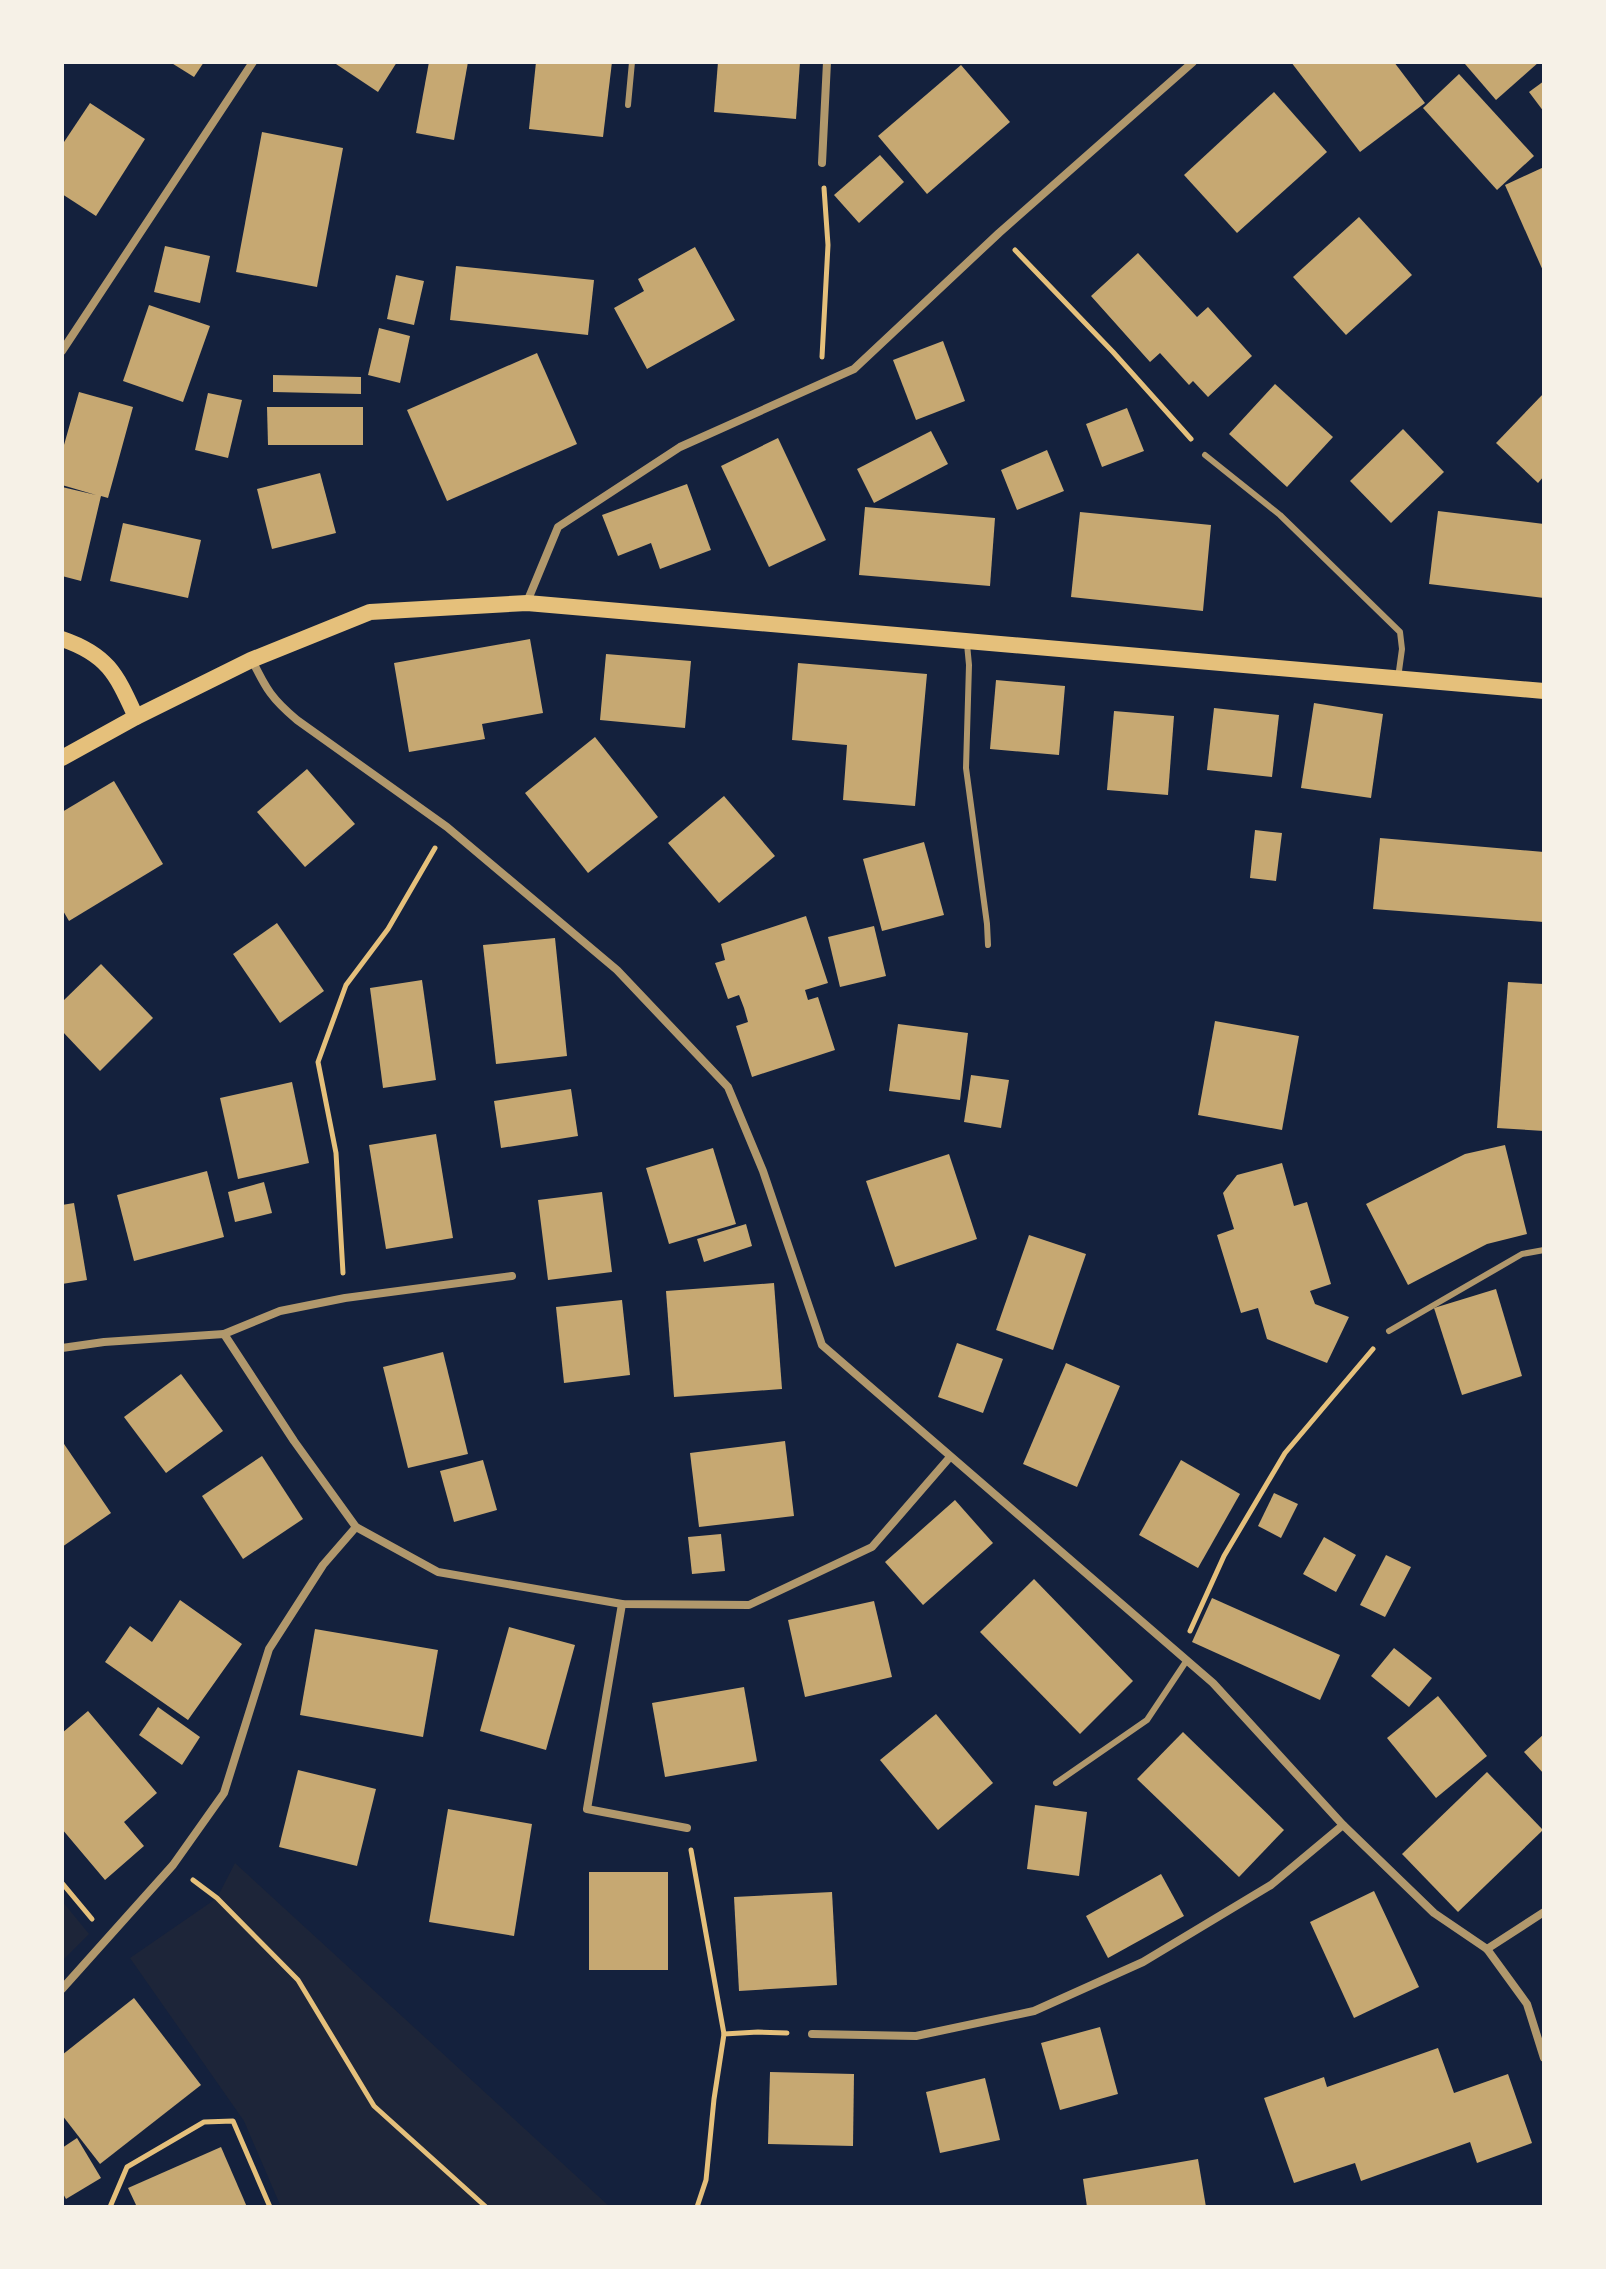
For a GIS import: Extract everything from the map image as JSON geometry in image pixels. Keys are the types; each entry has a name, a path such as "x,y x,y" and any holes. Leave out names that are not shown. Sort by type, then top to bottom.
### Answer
{"main road":[{"path":"62,758 251,660 370,612 527,603 1544,691"},
{"path":"62,639 100,658 117,677 136,717"}],"street":[{"path":"62,351 253,62"},
{"path":"822,163 827,62"},
{"path":"527,603 558,527 680,447 854,369 999,233 1193,62"},
{"path":"251,660 275,702 447,827 617,970 728,1087 763,1171 822,1345 1213,1683 1343,1825 1434,1913 1487,1949 1527,2004 1544,2058"},
{"path":"62,1348 224,1334 280,1311 345,1298 512,1276"},
{"path":"224,1334 294,1441 356,1527 438,1572 622,1604 749,1605 872,1547 950,1457"},
{"path":"62,1989 173,1865 224,1793 269,1649 323,1565 356,1527"},
{"path":"622,1604 587,1809 687,1828"},
{"path":"812,2034 916,2036 1034,2011 1143,1962 1245,1901 1271,1885 1343,1825"},
{"path":"1487,1949 1544,1912"}],"lane":[{"path":"628,105 632,62"},
{"path":"1205,455 1280,515 1400,632 1402,649 1398,678"},
{"path":"967,641 966,768 988,945"},
{"path":"1389,1331 1522,1254 1544,1250"},
{"path":"1056,1783 1147,1720 1183,1657"}],"path":[{"path":"822,163 828,245 822,362 828,381"},
{"path":"999,233 1113,352 1205,455"},
{"path":"345,1298 336,1153 318,1062 346,985 388,929 447,827"},
{"path":"1183,1657 1224,1556 1285,1453 1389,1331"},
{"path":"687,1828 724,2034 706,2180 697,2207"},
{"path":"173,1865 217,1898 298,1980 374,2106 486,2207"},
{"path":"62,1883 108,1938"},
{"path":"724,2034 812,2034"},
{"path":"110,2207 127,2167 204,2122 233,2121 270,2207"}],"shaded area":[{"path":"235,1863 610,2207 281,2207 244,2121 130,1958 217,1898"},
{"path":"62,1901 89,1934 62,1961"}],"building":[{"path":"170,62 204,62 194,77"},
{"path":"333,62 397,62 378,92"},
{"path":"429,62 468,62 454,140 416,133"},
{"path":"536,62 612,62 603,137 529,129"},
{"path":"718,62 800,62 796,119 714,112"},
{"path":"1291,62 1394,62 1425,103 1360,152"},
{"path":"1539,62 1496,100 1465,64"},
{"path":"961,65 1010,122 927,194 878,136"},
{"path":"1459,74 1534,156 1497,190 1423,108"},
{"path":"1544,81 1544,112 1529,92"},
{"path":"1274,92 1327,152 1237,233 1184,175"},
{"path":"90,103 145,139 96,216 62,194 62,145"},
{"path":"262,132 343,148 317,287 236,272"},
{"path":"880,155 904,182 859,223 834,195"},
{"path":"1544,167 1544,273 1505,185"},
{"path":"1359,217 1412,275 1346,335 1293,277"},
{"path":"165,246 210,256 200,303 154,292"},
{"path":"695,247 735,320 647,369 614,308 644,291 638,279"},
{"path":"1138,253 1197,317 1208,307 1252,356 1208,397 1193,381 1189,385 1160,353 1150,362 1091,296"},
{"path":"456,266 594,280 588,335 450,320"},
{"path":"396,275 424,281 414,325 387,319"},
{"path":"149,305 210,326 183,402 123,381"},
{"path":"379,328 410,336 400,383 368,375"},
{"path":"943,341 965,401 916,420 893,360"},
{"path":"537,353 577,444 447,501 407,410"},
{"path":"273,375 361,377 361,394 273,392"},
{"path":"1275,384 1333,437 1287,487 1229,434"},
{"path":"79,392 133,407 108,498 101,496 81,581 62,576 62,487 96,495 62,485 62,452"},
{"path":"208,393 242,400 228,458 195,450"},
{"path":"1544,393 1544,476 1538,483 1496,443"},
{"path":"267,407 363,407 363,445 268,445"},
{"path":"1127,408 1144,451 1102,467 1086,424"},
{"path":"1403,429 1444,472 1391,523 1350,481"},
{"path":"931,431 948,464 874,503 857,469"},
{"path":"778,438 826,540 769,567 721,466"},
{"path":"1047,450 1064,491 1017,510 1001,470"},
{"path":"320,473 336,533 272,549 257,489"},
{"path":"687,484 711,550 660,569 651,543 618,556 602,515"},
{"path":"865,507 995,518 990,586 859,575"},
{"path":"1438,511 1544,524 1544,598 1429,584"},
{"path":"1080,512 1211,525 1203,611 1071,597"},
{"path":"123,523 201,540 188,598 110,581"},
{"path":"530,639 543,713 482,724 485,739 409,752 394,663"},
{"path":"606,654 691,661 685,728 600,720"},
{"path":"798,663 927,674 915,806 843,800 847,745 792,740"},
{"path":"996,680 1065,686 1059,755 990,749"},
{"path":"1314,703 1383,714 1371,798 1301,788"},
{"path":"1214,708 1279,715 1272,777 1207,770"},
{"path":"1114,711 1174,716 1168,795 1107,790"},
{"path":"595,737 658,817 588,873 525,793"},
{"path":"307,769 355,824 305,867 257,812"},
{"path":"114,781 163,864 69,921 62,909 62,812"},
{"path":"724,796 775,856 719,903 668,843"},
{"path":"1255,830 1282,833 1276,881 1250,878"},
{"path":"1380,838 1544,852 1544,922 1373,909"},
{"path":"924,842 944,915 882,931 863,859"},
{"path":"806,916 828,983 805,990 808,1000 818,997 835,1050 752,1077 736,1026 748,1022 744,1008 739,995 728,999 715,963 725,960 721,944"},
{"path":"277,923 324,991 280,1023 233,954"},
{"path":"874,926 886,976 840,987 828,937"},
{"path":"555,938 567,1056 496,1064 483,945"},
{"path":"101,964 153,1018 100,1071 62,1031 62,1002"},
{"path":"422,980 436,1080 383,1088 370,988"},
{"path":"1508,982 1544,984 1544,1131 1497,1128"},
{"path":"1215,1021 1299,1036 1282,1130 1198,1115"},
{"path":"898,1024 968,1033 960,1100 889,1091"},
{"path":"971,1075 1009,1080 1001,1128 964,1122"},
{"path":"292,1082 309,1163 238,1179 220,1098"},
{"path":"571,1089 578,1136 501,1148 494,1101"},
{"path":"436,1134 453,1238 386,1249 369,1145"},
{"path":"1505,1145 1527,1234 1487,1244 1408,1285 1366,1204 1465,1154"},
{"path":"713,1148 736,1224 669,1244 646,1168"},
{"path":"949,1154 977,1239 895,1267 866,1181"},
{"path":"1282,1163 1294,1206 1307,1202 1331,1284 1310,1291 1315,1304 1349,1317 1327,1363 1267,1339 1258,1308 1241,1313 1217,1235 1234,1229 1223,1193 1237,1175"},
{"path":"207,1171 224,1237 134,1261 117,1195"},
{"path":"264,1182 272,1213 235,1222 228,1192"},
{"path":"602,1192 612,1272 548,1280 538,1200"},
{"path":"74,1203 87,1280 62,1284 62,1205"},
{"path":"746,1224 752,1246 704,1262 697,1239"},
{"path":"1029,1235 1086,1254 1053,1350 996,1330"},
{"path":"774,1283 782,1389 674,1397 666,1291"},
{"path":"1496,1289 1522,1376 1462,1395 1434,1308"},
{"path":"622,1300 630,1375 564,1383 556,1307"},
{"path":"957,1343 1003,1359 983,1413 938,1397"},
{"path":"443,1352 468,1454 408,1468 383,1367"},
{"path":"1066,1363 1120,1386 1077,1487 1023,1464"},
{"path":"181,1374 223,1431 166,1473 124,1417"},
{"path":"62,1441 111,1513 62,1547"},
{"path":"785,1441 794,1516 699,1527 690,1453"},
{"path":"262,1456 303,1519 243,1559 202,1496"},
{"path":"483,1460 497,1510 454,1522 440,1471"},
{"path":"1181,1460 1240,1494 1198,1568 1139,1535"},
{"path":"1274,1493 1298,1504 1281,1538 1258,1526"},
{"path":"955,1500 993,1543 923,1605 885,1562"},
{"path":"721,1534 725,1571 692,1574 688,1537"},
{"path":"1324,1537 1356,1555 1336,1592 1303,1574"},
{"path":"1386,1555 1411,1567 1385,1617 1360,1605"},
{"path":"1034,1579 1133,1681 1080,1734 980,1632"},
{"path":"1212,1598 1340,1655 1320,1700 1192,1642"},
{"path":"180,1600 242,1644 188,1720 105,1662 130,1626 152,1642"},
{"path":"874,1601 892,1677 805,1697 788,1620"},
{"path":"509,1627 575,1645 546,1750 480,1731"},
{"path":"315,1629 438,1650 423,1737 300,1715"},
{"path":"1394,1648 1432,1678 1409,1707 1371,1676"},
{"path":"744,1687 757,1761 665,1777 652,1703"},
{"path":"1438,1696 1487,1756 1436,1798 1387,1738"},
{"path":"158,1707 200,1737 182,1765 139,1735"},
{"path":"88,1711 157,1793 124,1822 144,1846 105,1880 62,1829 62,1733"},
{"path":"936,1714 993,1783 938,1830 880,1760"},
{"path":"1183,1732 1284,1830 1239,1877 1137,1779"},
{"path":"1544,1734 1544,1774 1524,1752"},
{"path":"298,1770 376,1789 357,1866 279,1847"},
{"path":"1487,1772 1543,1830 1458,1912 1402,1854"},
{"path":"1035,1805 1087,1812 1079,1876 1027,1869"},
{"path":"448,1809 532,1824 514,1936 429,1922"},
{"path":"589,1872 668,1872 668,1970 589,1970"},
{"path":"1161,1874 1184,1916 1108,1958 1086,1916"},
{"path":"1374,1891 1419,1987 1354,2018 1310,1922"},
{"path":"832,1892 837,1985 739,1991 734,1897"},
{"path":"134,1998 201,2085 100,2164 62,2115 62,2055"},
{"path":"1100,2027 1118,2094 1060,2110 1041,2043"},
{"path":"1438,2048 1454,2093 1508,2074 1532,2143 1477,2163 1470,2142 1361,2181 1355,2163 1294,2183 1264,2098 1324,2077 1327,2087"},
{"path":"770,2072 854,2074 853,2146 768,2144"},
{"path":"985,2078 1000,2140 940,2153 926,2092"},
{"path":"77,2138 101,2178 66,2199 62,2192 62,2148"},
{"path":"221,2147 247,2207 137,2207 128,2188"},
{"path":"1198,2159 1206,2207 1087,2207 1083,2179"}]}
